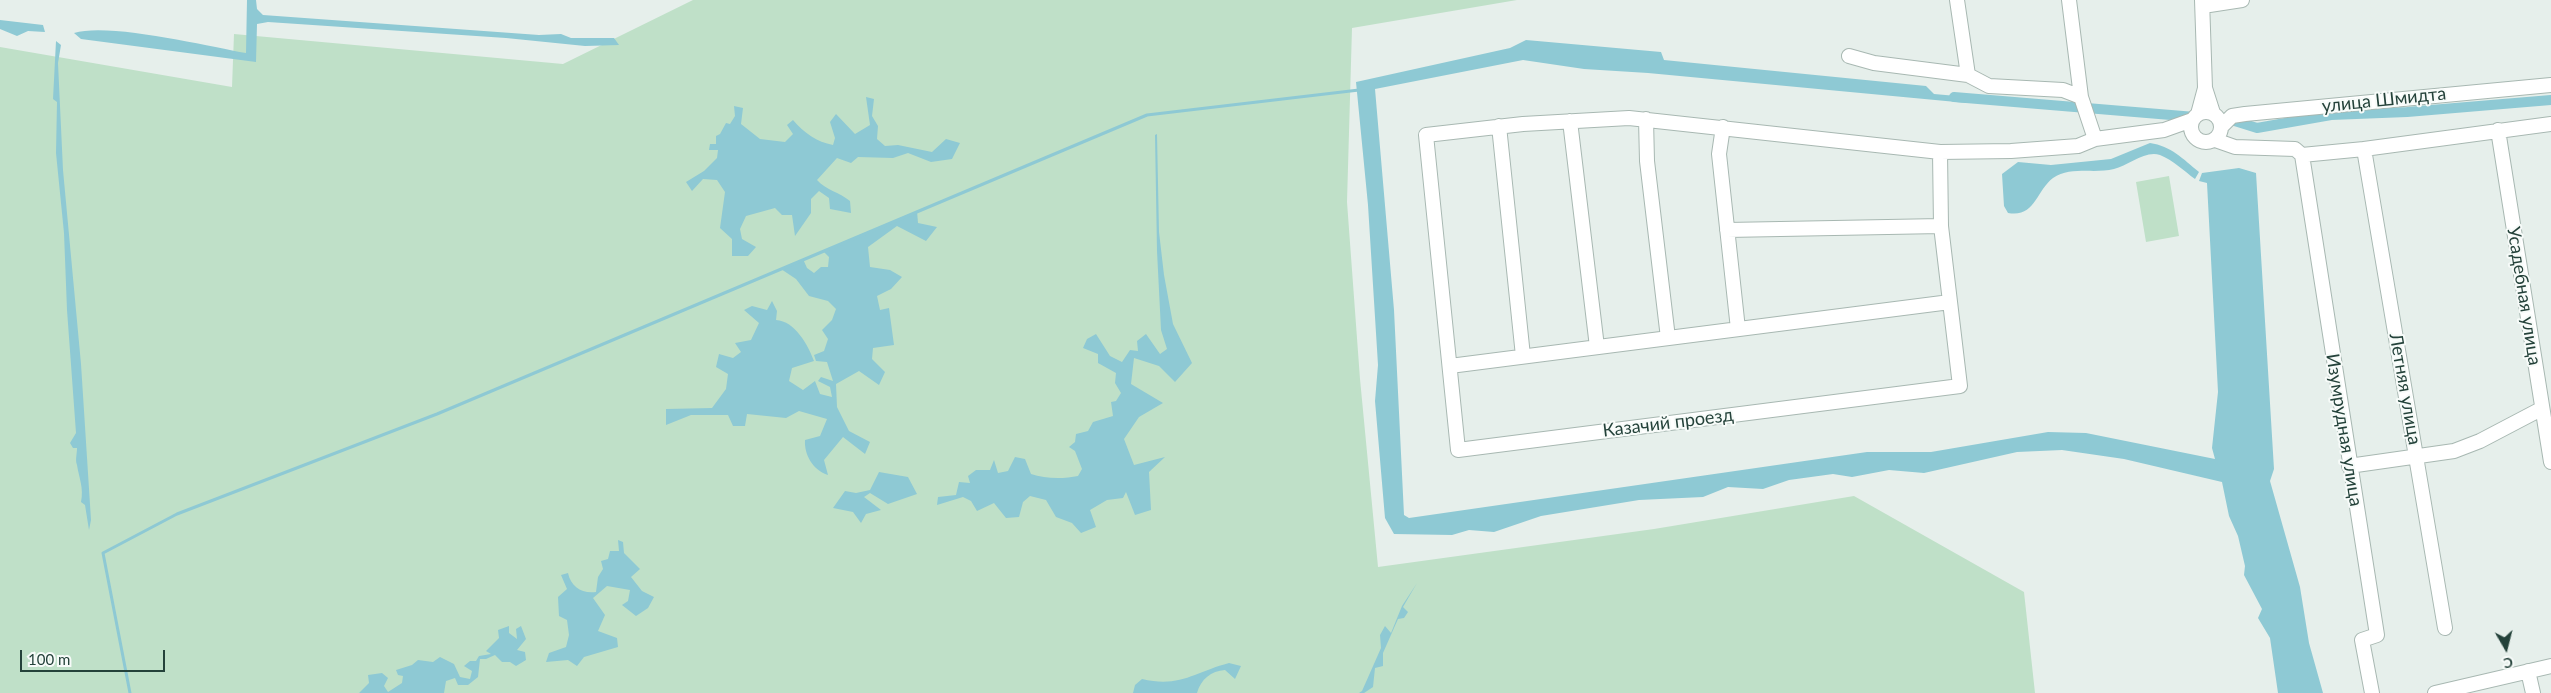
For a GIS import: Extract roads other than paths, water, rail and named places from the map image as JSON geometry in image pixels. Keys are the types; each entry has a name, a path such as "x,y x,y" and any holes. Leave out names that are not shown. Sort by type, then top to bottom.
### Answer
{"street":[{"path":"1957,0 1968,75"},
{"path":"2069,0 2082,97 2096,139"},
{"path":"2213,113 2205,88 2203,3 2242,0"},
{"path":"1849,56 1874,63 1968,75 1989,86 2063,90 2082,97"},
{"name":"улица Шмидта","path":"2222,126 2232,116 2245,114 2551,85"},
{"path":"2193,136 2191,128 2205,88"},
{"path":"1523,356 1499,126 1570,121 1646,119 1940,152 2011,151 2078,146 2096,139 2164,130 2205,111 2213,113 2221,120 2222,126 2220,134 2215,140 2208,143 2200,141 2193,136 2177,135 2164,130"},
{"path":"1646,119 1647,161 1668,338"},
{"path":"1570,121 1597,347"},
{"path":"2215,140 2235,147 2295,149 2302,155 2364,149 2551,124"},
{"name":"Казачий проезд","path":"1499,126 1426,135 1458,450 1960,386 1941,226 1940,152"},
{"path":"1723,127 1719,154 1738,329"},
{"name":"Усадебная улица","path":"2498,130 2541,409 2550,455"},
{"name":"Летняя улица","path":"2364,149 2445,628"},
{"name":"Изумрудная улица","path":"2302,155 2349,466 2377,635 2362,640 2372,693"},
{"path":"1727,230 1941,226"},
{"path":"1450,366 1950,302"},
{"path":"2349,466 2454,451 2471,445 2541,409"},
{"path":"2435,693 2551,666"},
{"path":"2528,671 2533,693"}],"water":[{"path":"247,0 256,0 257,9 263,15 539,35 561,34 571,38 614,38 619,45 585,46 506,38 268,22 257,24 256,62 81,39 74,33 90,30 133,33 246,53"},
{"path":"0,20 43,25 45,32 28,31 17,36 0,29"},
{"path":"1526,40 1661,52 1664,60 1926,86 1934,94 1968,97 1967,103 1648,73 1584,69 1523,60 1375,89 1394,310 1404,515 1409,518 1867,452 1931,452 2048,432 2086,433 2215,459 2212,448 2218,392 2207,183 2199,181 2202,173 2239,168 2256,173 2274,469 2270,481 2300,587 2309,643 2323,693 2278,693 2270,638 2258,618 2262,609 2244,575 2245,566 2238,536 2229,516 2222,482 2124,459 2062,450 2017,452 1924,473 1889,470 1852,477 1833,474 1789,480 1763,489 1728,487 1703,497 1639,500 1541,516 1494,532 1469,530 1452,535 1394,534 1385,518 1375,401 1378,365 1368,205 1356,82 1510,48"},
{"path":"56,41 61,45 58,63 63,170 81,364 91,520 89,530 85,505 81,502 82,488 76,461 77,448 73,448 70,443 76,433 67,310 64,233 56,153 57,102 53,99"},
{"path":"866,97 874,99 872,116 878,126 877,139 885,146 898,145 932,152 946,139 960,143 952,159 931,162 908,153 893,158 858,157 851,163 837,158 817,180 850,201 851,213 830,209 829,198 819,191 811,199 811,213 795,236 792,215 782,215 775,208 746,216 740,229 742,239 756,247 748,256 732,256 732,239 720,228 725,192 717,180 703,179 692,191 686,182 704,171 717,158 718,150 709,150 710,144 716,144 716,136 720,134 726,123 730,124 735,116 734,106 743,108 741,124 760,139 785,142 793,134 787,125 793,120 811,136 833,145 835,138 830,122 836,114 855,134 870,125"},
{"path":"1157,134 1159,232 1164,275 1173,324 1192,363 1175,382 1159,366 1134,358 1131,384 1163,403 1139,417 1124,439 1134,465 1165,457 1149,472 1151,510 1135,515 1126,492 1123,498 1107,500 1090,510 1096,527 1081,533 1072,523 1056,517 1046,500 1030,496 1023,502 1019,517 1006,518 994,503 977,511 971,501 963,497 937,505 938,497 956,495 959,482 970,483 968,476 976,470 990,470 994,460 998,473 1008,471 1015,457 1025,459 1031,474 1054,478 1078,476 1082,469 1075,451 1069,447 1075,442 1076,434 1088,431 1093,422 1113,416 1111,402 1116,401 1121,393 1115,383 1116,373 1098,363 1098,354 1083,348 1087,339 1096,334 1110,356 1122,362 1130,350 1138,351 1137,341 1146,334 1160,354 1167,349 1161,330 1157,251 1155,135"},
{"path":"2150,143 2171,150 2182,158 2199,172 2195,179 2165,157 2154,154 2143,156 2114,169 2075,171 2060,174 2047,183 2030,208 2017,213 2008,213 2004,206 2002,174 2018,162 2051,165 2111,159"},
{"path":"917,211 918,223 937,227 926,241 897,226 868,247 870,267 890,270 902,277 891,289 877,296 880,310 889,308 894,345 873,348 872,359 885,372 879,385 859,371 836,384 837,407 849,431 870,442 865,454 843,437 824,460 828,475 818,470 810,461 806,451 805,440 820,436 827,419 799,411 786,418 747,414 745,426 733,426 728,415 691,415 666,425 666,409 712,408 726,389 728,374 716,367 719,354 733,358 741,352 735,343 751,340 759,323 744,310 752,306 767,310 772,301 777,311 776,320 783,321 795,329 804,341 814,361 792,368 789,381 803,390 815,381 820,394 832,397 830,387 818,381 821,377 833,381 827,362 816,361 814,355 824,351 828,339 822,330 832,320 836,309 828,301 809,296 796,279 781,269 803,259 807,268 814,273 821,267 828,267 829,257 823,251"},
{"path":"879,472 908,477 917,494 888,504 870,493 864,497 881,510 866,514 861,523 853,512 833,508 845,491 856,493 870,490"},
{"path":"618,540 623,542 624,553 640,569 631,577 642,591 654,597 648,608 636,616 622,605 628,601 630,590 607,586 593,598 605,615 598,631 617,638 618,647 584,657 577,666 568,660 546,662 549,653 566,647 569,635 567,620 559,616 558,597 567,589 561,575 568,573 574,586 582,591 596,592 598,577 603,569 601,561 608,559 610,551 619,551"},
{"path":"1417,583 1403,607 1408,612 1404,618 1398,619 1383,653 1383,666 1375,668 1373,687 1364,693 1359,693 1362,691 1381,648 1380,635 1385,626 1391,633 1402,606"},
{"path":"509,626 509,633 517,639 516,629 521,626 526,639 517,650 525,652 526,660 516,666 510,662 502,662 495,655 486,659 480,659 478,677 468,685 458,685 455,678 446,681 444,693 359,693 369,683 368,675 382,673 388,678 384,686 388,692 402,683 403,676 398,675 396,670 412,665 418,660 433,662 440,657 454,664 460,677 470,679 472,671 464,666 470,661 476,661 479,656 491,654 486,651 499,638 498,630"},
{"path":"1229,663 1241,666 1235,679 1225,670 1215,672 1204,680 1197,693 1133,693 1135,685 1142,679 1167,682 1187,678"}],"waterway":[{"path":"130,693 103,553 177,514 437,414 1147,115 1359,90"},
{"path":"1954,97 2195,117"},
{"path":"2225,118 2257,128 2331,115 2407,112 2551,100"}]}
